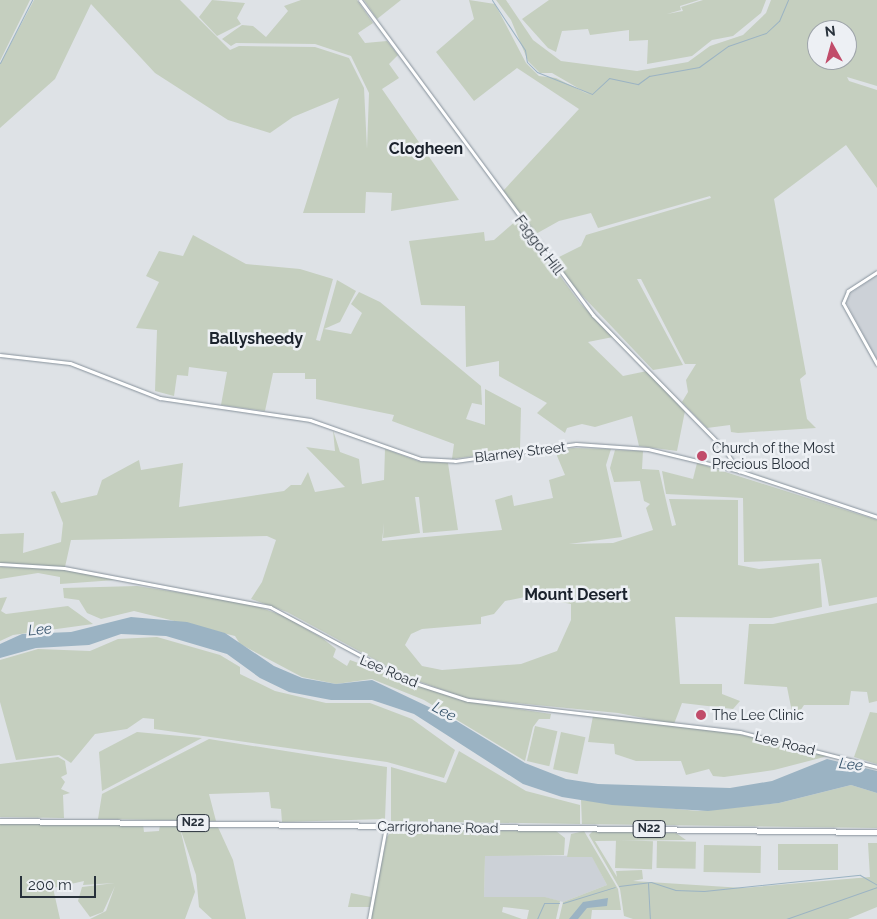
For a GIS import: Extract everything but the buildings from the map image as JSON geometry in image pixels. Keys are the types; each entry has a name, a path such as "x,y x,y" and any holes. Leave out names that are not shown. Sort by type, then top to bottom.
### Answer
{"highway":[{"name":"Carrigrohane Road","path":"0,821 877,832"}],"street":[{"name":"Faggot Hill","path":"360,0 573,290 724,449 739,471"},
{"path":"877,270 846,292 843,306 877,364"},
{"name":"Blarney Street","path":"0,355 70,363 160,398 310,420 425,459 455,461 576,444 653,450 739,471 877,517"},
{"name":"Lee Road","path":"0,564 65,569 270,607 406,680 468,700 740,732 877,767"},
{"path":"369,919 386,826"}],"shaded area":[{"path":"877,275 877,360 846,302 851,293"},
{"path":"485,855 592,856 607,885 563,902 544,897 484,897"}],"green space":[{"path":"0,0 30,0 0,61"},
{"path":"34,0 180,0 230,50 239,46 315,47 349,58 364,88 367,149 369,93 351,56 315,44 236,43 231,46 222,39 242,25 253,26 266,37 288,11 284,6 301,0 357,0 373,23 358,33 365,43 387,41 398,55 389,64 399,78 382,89 459,200 391,211 392,193 366,192 365,213 303,213 339,98 293,117 270,133 228,120 155,73 91,4 55,79 0,128 0,64"},
{"path":"212,0 245,3 237,18 241,24 217,36 199,17"},
{"path":"364,0 401,0 377,19"},
{"path":"469,0 495,4 526,63 539,76 556,78 590,95 552,73 540,73 528,61 511,20 496,0 506,0 533,40 561,61 637,71 688,62 710,46 743,35 766,13 771,0 877,0 877,86 847,77 849,81 877,90 877,188 846,145 774,199 806,374 800,379 807,419 816,428 738,433 731,432 730,425 707,428 682,402 688,392 686,380 696,364 685,364 641,279 637,279 683,365 653,370 576,289 553,260 581,246 586,235 711,198 710,196 598,228 591,213 559,221 534,235 503,191 579,109 517,68 474,101 436,52 474,19"},
{"path":"549,0 699,0 680,6 681,10 667,14 683,11 681,7 703,0 766,0 761,13 733,36 712,40 692,56 647,64 648,40 629,41 629,30 590,35 588,29 562,31 556,52 548,48 522,19"},
{"path":"518,219 580,303 613,337 588,342 623,376 647,371 685,411 677,451 639,446 632,416 595,427 582,424 567,428 565,433 537,413 547,403 499,376 499,361 466,367 465,306 421,305 409,241 484,232 485,241 494,240"},
{"path":"193,235 246,264 300,269 333,279 316,340 320,341 337,280 356,291 340,322 324,329 351,334 362,313 351,304 359,292 380,302 481,386 482,405 472,403 466,419 485,425 485,389 521,408 520,450 452,459 454,444 392,421 394,415 316,399 316,379 305,379 305,373 273,373 265,411 221,405 227,372 189,367 188,376 177,375 174,396 155,391 157,330 136,328 159,282 146,276 159,251 183,256"},
{"path":"333,430 340,452 359,459 362,484 384,480 385,449 418,461 448,463 458,530 423,533 419,497 415,497 420,533 383,538 384,523 382,541 502,530 495,500 512,495 514,506 553,498 549,480 565,475 555,451 573,448 611,449 606,465 622,537 569,544 613,543 653,530 646,508 650,504 644,501 640,481 614,482 610,468 615,450 643,451 642,469 659,470 672,526 676,525 669,499 738,500 738,565 759,569 819,563 822,607 771,618 675,617 680,684 722,684 722,694 740,701 733,709 682,703 674,724 618,713 465,698 407,677 287,612 251,599 262,582 276,540 267,536 71,540 65,567 0,563 0,534 24,533 23,553 61,542 63,523 51,492 55,491 61,503 97,495 102,480 139,460 141,470 183,463 179,507 284,491 291,485 301,485 308,472 315,492 345,487 306,447 335,451","holes":["530,596 571,604 571,620 557,651 521,664 442,670 422,666 405,645 411,634 422,629 481,624 481,617 494,614 505,601"]},
{"path":"697,463 877,520 877,597 829,606 821,559 744,562 743,498 666,494 662,471 693,479"},
{"path":"0,567 64,569 115,580 60,584 60,577 38,573 0,579"},
{"path":"137,586 248,603 284,616 322,638 336,649 333,657 347,666 350,660 460,700 551,714 550,719 539,719 533,727 525,761 424,700 372,679 336,684 302,677 240,644 235,636 134,611 101,619 87,613 79,600 64,598 63,588"},
{"path":"7,597 1,611 6,614 68,606 93,624 13,635 0,641 0,598"},
{"path":"877,603 877,701 869,703 867,692 851,691 849,705 804,705 800,711 792,712 787,687 744,684 749,624 773,624"},
{"path":"157,637 220,655 240,667 240,674 275,691 326,703 370,703 412,719 455,750 444,778 387,762 154,729 154,719 143,718 127,729 95,734 71,763 59,755 16,760 0,702 0,660 38,649 90,651 118,639"},
{"path":"870,712 877,713 877,764 854,757"},
{"path":"593,716 739,734 828,756 774,770 724,777 713,776 709,769 686,775 681,761 636,761 615,754 614,744 588,742"},
{"path":"535,726 557,731 549,766 527,761"},
{"path":"137,732 202,738 102,791 99,752"},
{"path":"561,732 585,737 578,774 553,769"},
{"path":"209,739 387,767 385,819 282,822 281,809 271,808 269,792 209,794 216,821 98,819 102,794"},
{"path":"459,751 526,791 580,805 580,824 391,821 391,767 446,783"},
{"path":"58,757 65,761 67,774 61,777 65,782 61,789 70,793 63,795 64,818 0,817 0,764"},
{"path":"851,785 877,793 877,828 582,824 581,800 698,811 779,803"},
{"path":"0,823 143,824 144,832 159,831 160,825 217,825 233,860 246,919 212,919 199,907 196,875 180,828 195,892 185,919 90,919 106,911 115,886 103,912 90,917 78,901 82,887 115,883 83,885 84,881 53,888 60,919 0,919"},
{"path":"393,829 556,831 565,838 564,855 485,856 484,897 545,897 560,901 556,919 527,919 529,910 503,907 502,912 522,919 370,919 387,837"},
{"path":"584,831 618,889 621,910 592,910 591,919 559,919 563,902 607,885 592,857 567,857 571,834"},
{"path":"593,831 676,833 686,840 595,841 617,877 616,871 642,870 643,879 633,881 743,888 870,877 868,843 877,843 877,907 848,919 633,919 624,916 620,889 589,835"},
{"path":"616,840 653,841 652,869 615,868"},
{"path":"657,841 696,842 696,869 657,868"},
{"path":"778,844 838,844 838,870 778,870"},
{"path":"704,845 761,846 761,873 704,872"},
{"path":"351,893 371,897 370,907 348,907"}],"water":[{"name":"Lee","path":"131,617 187,622 225,633 274,666 302,678 336,684 372,680 450,717 525,763 566,779 598,784 730,788 772,781 827,759 877,771 877,793 851,785 779,803 708,811 612,805 562,797 523,784 414,714 372,700 331,700 289,692 260,678 227,654 166,636 121,634 89,645 36,648 0,658 0,644 22,634 71,632"},
{"path":"608,898 607,906 587,908 578,919 569,919 583,902"}],"waterway":[{"path":"0,63 32,0"},
{"path":"492,0 525,50 527,62 537,72 592,94 609,78 638,84 649,76 699,67 728,46 766,33 779,21 788,0"},
{"path":"619,886 651,882 675,890 704,891 860,875 877,885"},
{"path":"648,883 650,919"},
{"path":"563,903 615,887"},
{"path":"786,919 877,887"},
{"path":"537,919 544,903 559,903"}],"place":[{"name":"Church of the Most Precious Blood","path":"702,456"},
{"name":"The Lee Clinic","path":"701,715"}],"district":[{"name":"Clogheen","path":"426,149"},
{"name":"Ballysheedy","path":"256,339"},
{"name":"Mount Desert","path":"576,595"}]}
